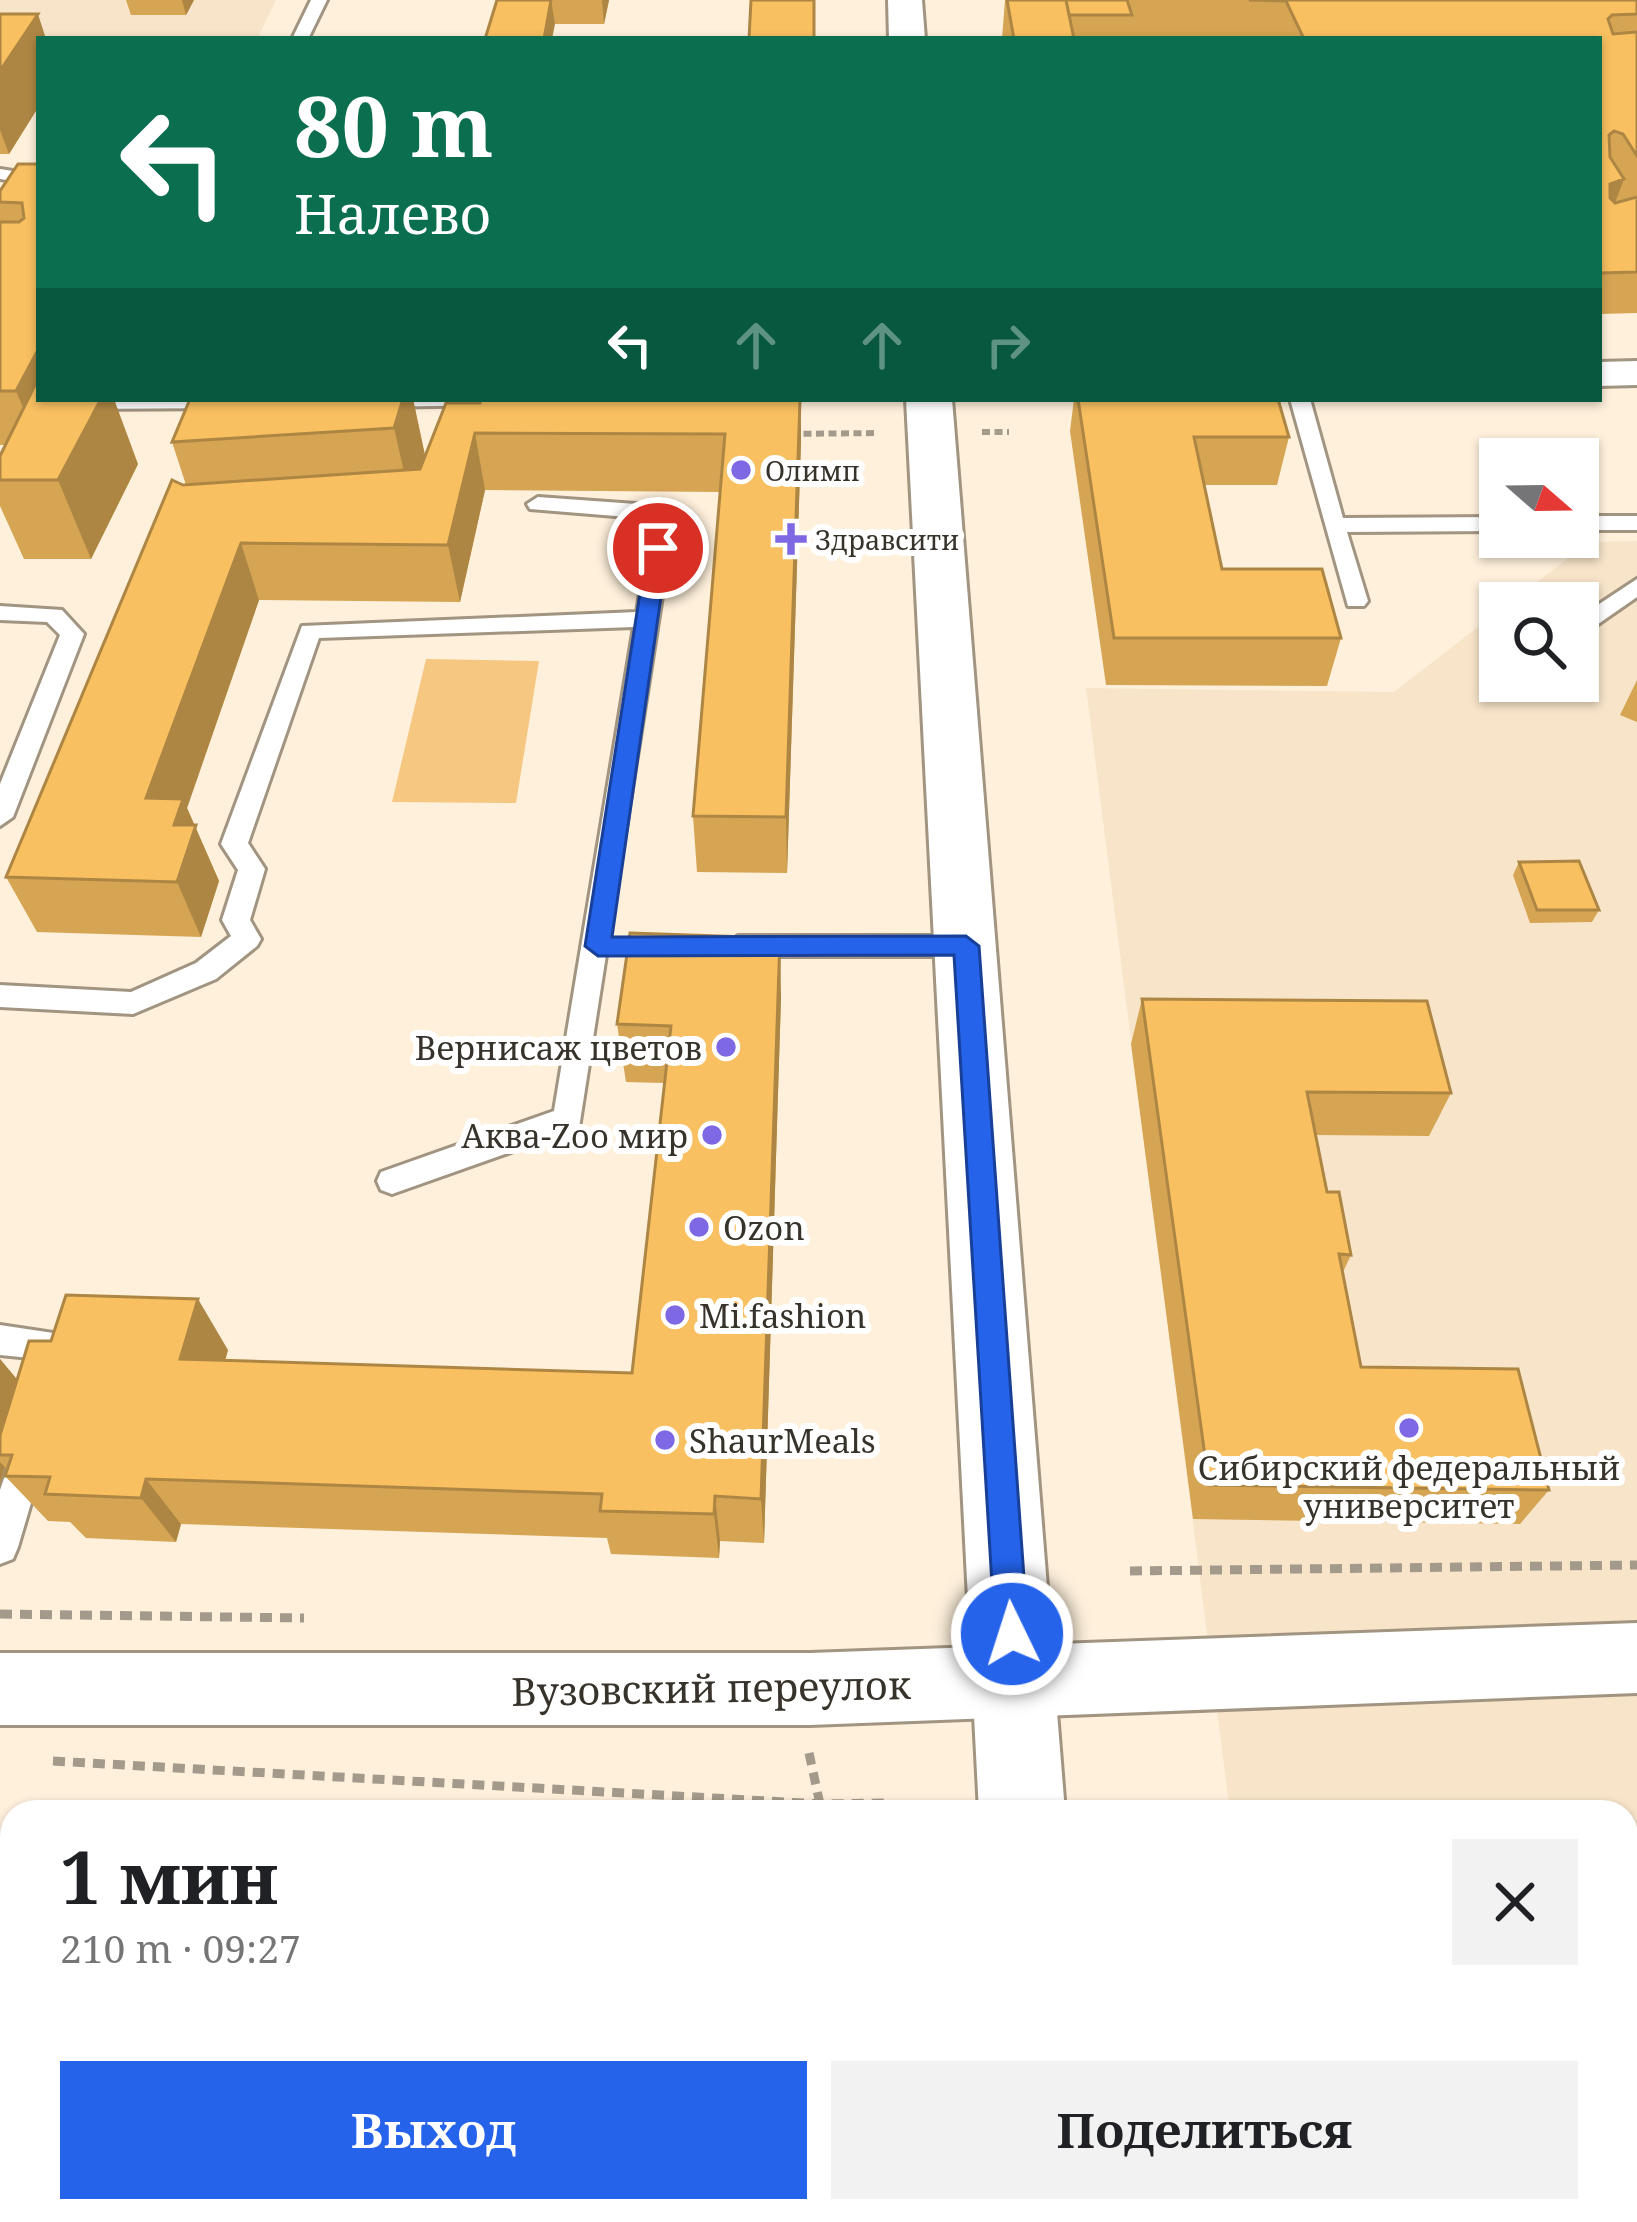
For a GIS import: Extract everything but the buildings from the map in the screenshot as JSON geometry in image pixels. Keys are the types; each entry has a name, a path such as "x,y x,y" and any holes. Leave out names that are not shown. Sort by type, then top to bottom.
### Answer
{"street":[{"path":"905,0 908,36"},
{"path":"1602,374 1637,373"},
{"path":"904,416 966,946 1021,1800"},
{"name":"Вузовский переулок","path":"0,1689 810,1689 1637,1658"}],"lane":[{"path":"301,36 319,0"},
{"path":"3,177 36,180"},
{"path":"79,407 242,402"},
{"path":"1301,402 1356,601"},
{"path":"392,1181 568,1119 609,946 645,619 664,513 538,504"},
{"path":"1599,523 1637,523"},
{"path":"1334,525 1479,524"},
{"path":"1599,614 1637,586"},
{"path":"0,613 54,614 72,634 0,817"},
{"path":"0,996 133,1003 206,971 247,939 236,920 252,869 234,844 310,631 645,619"},
{"path":"715,946 966,946"},
{"path":"0,1340 62,1342 0,1547"}],"path":[{"path":"829,434 904,416"},
{"path":"982,432 1009,432"},
{"path":"1130,1571 1637,1565"},
{"path":"809,1753 819,1800"},
{"path":"52,1761 749,1800"}],"shaded area":[{"path":"0,0 276,0 258,36 36,36 0,47"},
{"name":"Сибирский федеральный университет","path":"1637,541 1637,1800 1228,1800 1086,688 1394,692 1479,626 1479,702 1599,702 1599,582 1537,582 1568,558 1599,558 1599,542"},
{"path":"426,659 539,661 516,803 392,802"}],"place":[{"name":"Олимп","path":"741,470"},
{"name":"Здравсити","path":"791,539"},
{"name":"Вернисаж цветов","path":"726,1047"},
{"name":"Аква-Zoo мир","path":"712,1135"},
{"name":"Ozon","path":"699,1227"},
{"name":"Mi.fashion","path":"675,1315"},
{"name":"Сибирский федеральный университет","path":"1409,1428"},
{"name":"ShаurMeals","path":"665,1440"}],"route":[{"path":"658,548 598,946 966,946 1012,1634"}]}
